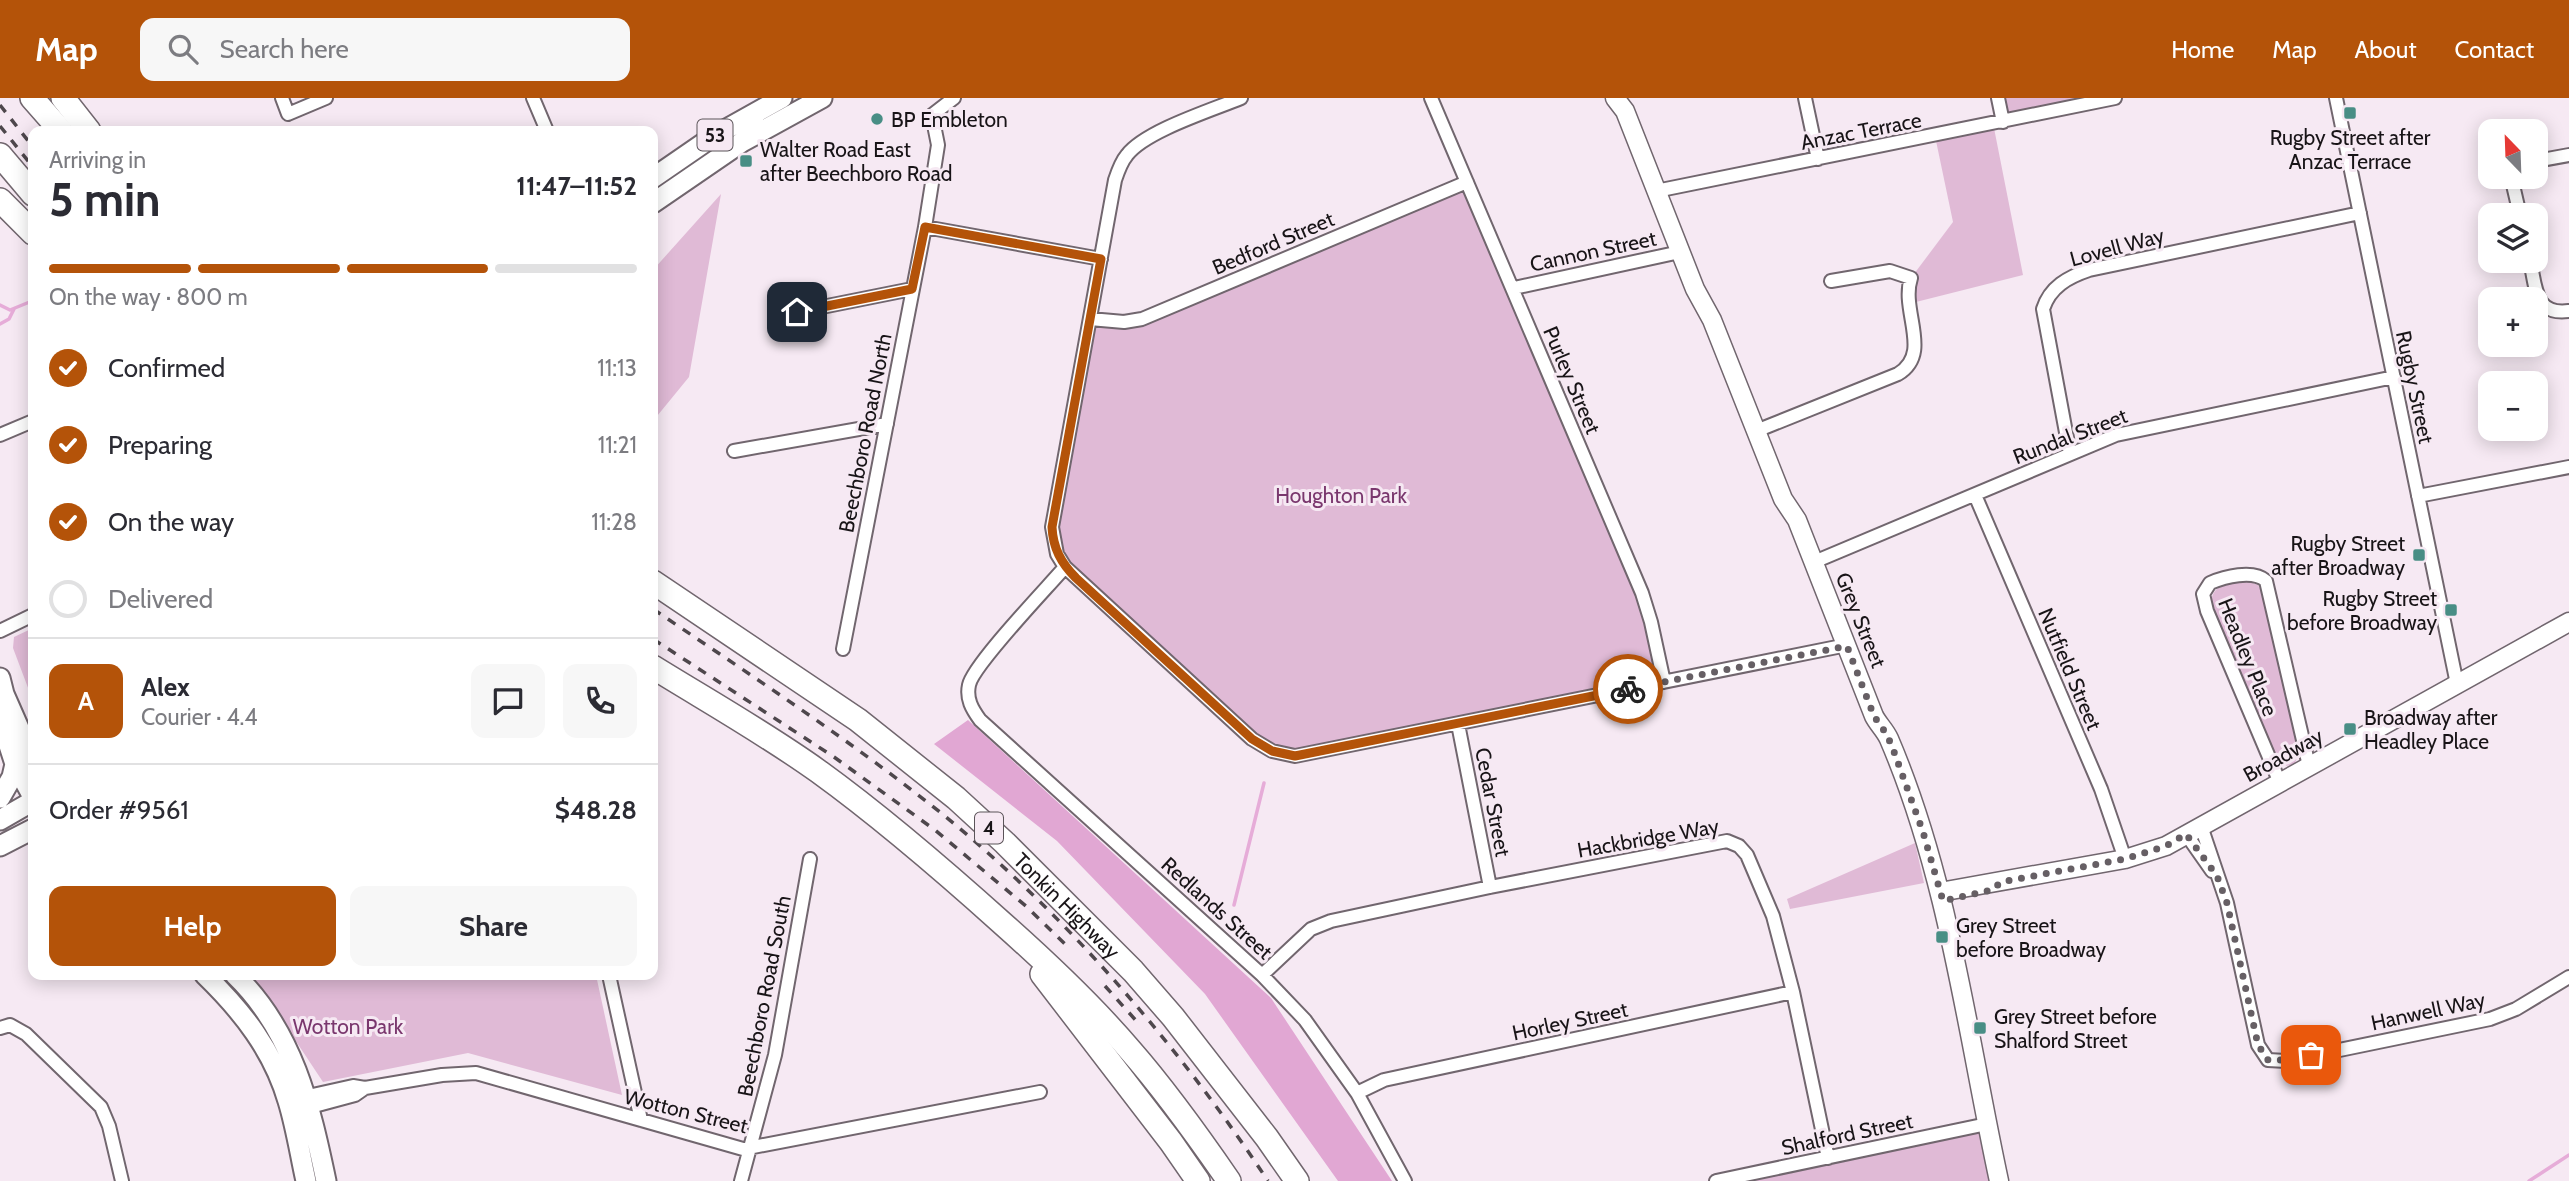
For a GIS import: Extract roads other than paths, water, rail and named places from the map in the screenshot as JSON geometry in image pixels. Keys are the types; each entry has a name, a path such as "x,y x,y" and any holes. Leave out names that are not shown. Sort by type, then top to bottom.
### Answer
{"highway":[{"path":"32,98 57,126"},
{"path":"63,98 85,126"},
{"path":"0,155 28,188"},
{"path":"0,200 28,228"},
{"name":"Tonkin Highway","path":"658,585 858,720 956,799 1092,927 1133,971 1267,1138 1297,1181"},
{"path":"658,670 769,737 818,771 917,848 1048,963 1130,1049 1175,1105 1229,1181"},
{"path":"1003,923 1198,1181"},
{"path":"1267,1138 1303,1171 1310,1181"}],"main road":[{"name":"53","path":"658,175 714,136 782,98"},
{"name":"53","path":"658,201 742,142 822,98"},
{"path":"2,686 13,715 24,762"},
{"path":"2,686 1,721 24,762"},
{"path":"13,715 28,731"},
{"path":"0,798 24,762"},
{"path":"0,820 28,802"},
{"path":"212,980 250,1023 296,1100 306,1181"},
{"path":"239,980 266,1011 286,1045 287,1065 294,1083 291,1088 326,1181"}],"street":[{"path":"282,98 288,114 326,98"},
{"path":"533,98 545,126"},
{"path":"1241,98 1144,139 1125,156 1115,180 1052,527 1057,554 1065,567 1252,739 1272,751 1295,756 1847,646"},
{"name":"Purley Street","path":"1431,98 1642,593 1664,682"},
{"name":"Grey Street","path":"1615,98 1625,111 1700,302 1712,320 1783,499 1797,520 1874,716 1893,749 1923,832 1942,897 1999,1181"},
{"path":"1805,98 1818,159"},
{"path":"1998,98 2003,121"},
{"name":"Anzac Terrace","path":"1656,191 2115,98"},
{"name":"Rugby Street","path":"2336,98 2457,684"},
{"name":"Beechboro Road North","path":"843,649 925,227 938,145 932,115 947,101"},
{"path":"2548,159 2569,155"},
{"name":"Bedford Street","path":"1090,319 1124,322 1142,319 1467,182"},
{"name":"Lovell Way","path":"2070,454 2043,309 2055,288 2089,270 2360,213"},
{"path":"925,227 1101,259"},
{"name":"Cannon Street","path":"1514,288 1680,252"},
{"path":"1756,431 1898,374 1912,363 1916,348 1908,304 1911,278 1890,271 1831,281"},
{"path":"2533,273 2542,306 2556,313 2569,312"},
{"path":"797,312 912,289"},
{"name":"Rundal Street","path":"1814,562 2116,435 2393,377"},
{"path":"0,435 28,423"},
{"path":"734,451 887,424"},
{"path":"2418,496 2569,467"},
{"name":"Nutfield Street","path":"1975,495 2101,789 2125,859"},
{"name":"Redlands Street","path":"1065,567 973,672 968,696 971,708 980,720 1262,975 1305,1020 1357,1093 1405,1181"},
{"name":"Headley Place","path":"2280,783 2207,611 2203,593 2210,583 2248,575 2261,576 2266,581 2309,766"},
{"path":"0,631 28,617"},
{"name":"Broadway","path":"1942,897 1992,881 2001,882 2125,859 2166,846 2569,622"},
{"name":"Cedar Street","path":"1458,724 1490,887"},
{"name":"Hanwell Way","path":"2194,830 2227,903 2258,1045 2268,1060 2286,1060 2490,1019 2516,1009 2569,977"},
{"name":"Hackbridge Way","path":"1262,975 1311,929 1331,921 1727,841 1739,846 1747,855 1768,899 1793,992 1828,1158"},
{"name":"Beechboro Road South","path":"741,1181 775,1055 810,859"},
{"path":"610,980 641,1120"},
{"name":"Horley Street","path":"1357,1093 1384,1080 1793,992"},
{"path":"0,1028 10,1025 26,1034 101,1108 110,1126 122,1181"},
{"name":"Wotton Street","path":"296,1100 355,1095 365,1088 442,1075 476,1073 743,1149 1040,1092"},
{"name":"Shalford Street","path":"1716,1181 1987,1124"}],"waterway":[{"path":"0,305 10,310 28,303"},
{"path":"0,324 9,319 14,309"},
{"path":"1234,905 1264,783"},
{"path":"2529,1181 2569,1155"}],"railway":[{"path":"0,105 28,141"},
{"path":"0,126 28,161"},
{"path":"658,612 875,762 992,856 1079,942 1160,1034 1268,1181"},
{"path":"658,642 834,757 935,830 1027,907 1069,948"},
{"path":"1105,986 1140,1025"}],"place":[{"name":"Rugby Street after Anzac Terrace","path":"2350,113"},
{"name":"BP Embleton","path":"877,119"},
{"name":"Walter Road East after Beechboro Road","path":"746,161"},
{"name":"Rugby Street after Broadway","path":"2419,555"},
{"name":"Rugby Street before Broadway","path":"2451,610"},
{"name":"Broadway after Headley Place","path":"2350,729"},
{"name":"Grey Street before Broadway","path":"1942,937"},
{"name":"Grey Street before Shalford Street","path":"1980,1028"}],"park label":[{"name":"Houghton Park","path":"1341,495"},
{"name":"Wotton Park","path":"348,1026"}]}
